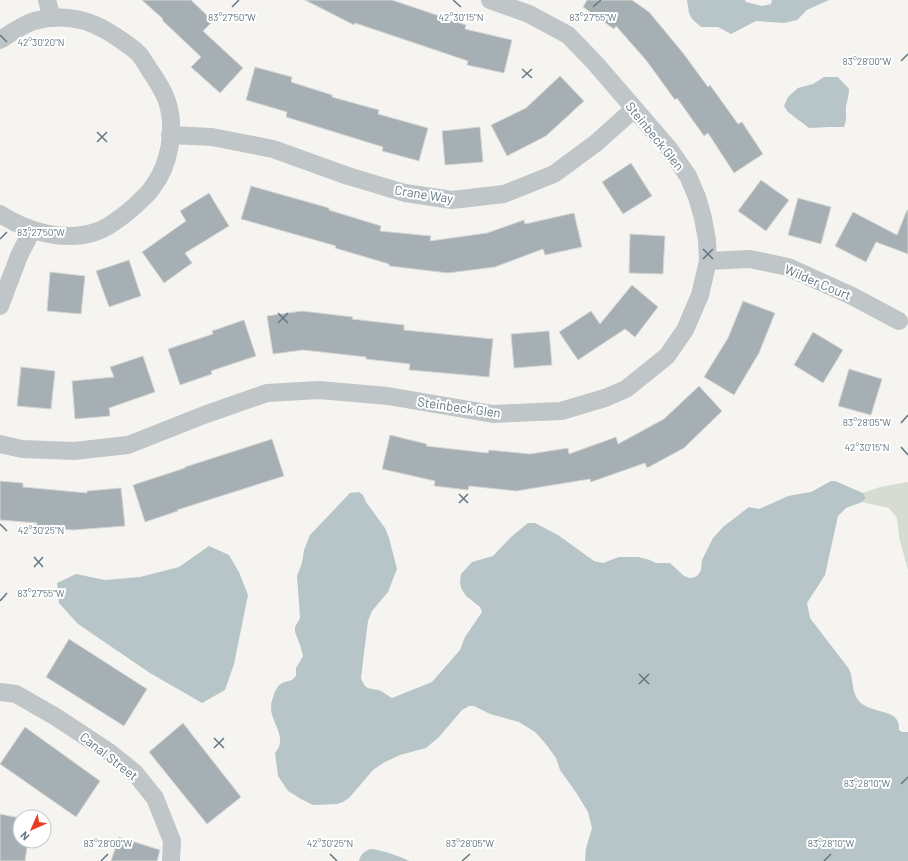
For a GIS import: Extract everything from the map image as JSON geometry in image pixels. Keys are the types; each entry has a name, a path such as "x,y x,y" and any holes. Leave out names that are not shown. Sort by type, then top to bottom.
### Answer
{"street":[{"path":"48,0 52,18"},
{"name":"Steinbeck Glen","path":"0,444 22,449 74,451 128,445 204,415 268,393 319,390 388,396 493,414 561,410 606,398 626,389 667,356 685,330 700,295 708,261 707,240 703,218 697,197 688,176 670,150 595,63 568,35 529,14 490,0"},
{"path":"0,40 34,21 52,18 68,17 82,20 103,29 124,42 139,55 156,79 167,101 170,121 168,155 153,188 130,211 99,231 78,235 55,235 32,230 14,223 0,214"},
{"name":"Crane Way","path":"170,135 212,137 273,149 348,176 405,193 452,200 504,194 554,174 596,143 634,109"},
{"path":"0,306 19,256 32,230"},
{"name":"Wilder Court","path":"708,261 750,259 788,267 852,296 899,321"},
{"name":"Canal Street","path":"0,692 16,694 56,717 109,752 134,772 155,798 172,841 171,861"}],"shaded area":[{"path":"687,0 745,0 746,2 762,6 771,4 772,0 829,0 807,10 797,20 784,23 756,21 731,34 718,27 701,27 692,19 689,13"},
{"path":"824,77 838,77 849,89 846,106 846,121 844,127 809,128 788,112 784,106 788,97 798,88 813,84"},
{"path":"831,481 835,481 863,493 866,498 862,502 846,508 838,516 825,575 807,603 810,618 849,669 855,694 859,701 863,705 890,714 897,720 899,730 902,732 908,732 908,861 585,861 586,848 592,828 588,812 560,770 556,758 535,732 519,722 490,714 474,706 469,706 462,710 439,737 426,748 400,755 373,770 349,798 343,802 337,804 313,805 288,791 278,776 275,753 279,747 280,736 271,712 271,704 277,688 283,683 292,680 296,676 296,668 303,656 295,632 295,627 300,618 297,576 310,535 350,493 359,492 363,495 366,502 385,528 397,569 388,592 372,611 368,621 361,678 367,687 381,691 392,698 432,682 460,650 465,637 482,612 480,607 466,596 461,588 461,574 472,562 493,556 511,537 528,523 535,523 558,535 594,561 603,563 619,557 638,557 656,563 670,563 684,576 690,578 698,575 701,570 702,560 713,538 723,527 749,507 759,509 788,496 811,492"},
{"path":"908,482 908,570 899,537 897,518 889,508 862,502 866,498 863,493 880,487"},
{"path":"209,546 229,555 239,572 248,595 234,664 225,690 202,703 150,673 78,624 59,603 57,583 76,574 105,580 140,577 179,567"},
{"path":"370,849 379,850 402,857 409,861 359,861 363,853"}],"building":[{"path":"142,0 191,0 213,21 203,31 243,68 220,93 191,67 201,57"},
{"path":"305,0 392,0 466,25 465,29 512,40 504,73 467,65 468,61 355,23 354,25"},
{"path":"587,0 632,0 649,12 683,53 708,87 710,85 738,124 742,122 763,154 734,173 708,133 704,136 677,98 675,100 646,60 616,26 614,29 583,7"},
{"path":"255,67 292,77 291,82 332,95 332,97 379,110 378,114 428,128 419,161 382,151 383,147 286,117 287,112 246,100"},
{"path":"560,76 584,101 546,136 507,156 491,125 526,108"},
{"path":"480,127 483,162 445,165 442,131"},
{"path":"631,163 652,196 623,214 602,182"},
{"path":"761,180 789,200 766,231 738,211"},
{"path":"251,186 329,208 329,210 381,226 380,231 431,236 430,241 487,233 524,220 525,224 574,213 582,247 545,255 543,249 495,267 448,273 389,266 389,264 335,248 336,246 241,219"},
{"path":"209,193 229,226 185,253 192,263 164,283 142,252 186,221 180,211"},
{"path":"798,198 831,207 821,244 788,235"},
{"path":"907,210 908,254 876,242 866,262 835,246 853,212 897,235"},
{"path":"630,234 665,236 663,274 629,273"},
{"path":"129,260 141,296 109,307 96,271"},
{"path":"50,272 85,276 81,314 47,311"},
{"path":"632,285 658,307 635,337 625,329 578,360 559,332 591,311 600,324"},
{"path":"743,301 775,313 759,353 734,395 704,377 728,338"},
{"path":"302,311 404,325 404,330 493,339 489,377 409,370 410,364 366,359 366,357 303,350 273,354 267,316"},
{"path":"244,320 256,356 211,371 212,374 180,385 168,349 213,334 212,331"},
{"path":"549,331 552,365 514,368 511,334"},
{"path":"813,332 843,350 823,383 794,365"},
{"path":"143,356 155,392 109,408 110,416 75,419 72,381 114,377 110,367"},
{"path":"21,367 55,371 51,409 17,406"},
{"path":"849,369 882,379 871,415 838,406"},
{"path":"699,386 722,411 684,448 647,468 645,463 591,482 590,479 516,491 469,486 468,490 434,486 435,481 382,469 390,435 427,444 426,446 488,453 489,450 530,454 568,448 569,454 616,437 618,444 664,419"},
{"path":"272,439 284,476 177,510 178,511 145,522 133,485"},
{"path":"0,481 23,483 23,487 87,493 87,491 121,488 125,526 73,530 36,527 37,523 0,520"},
{"path":"69,639 147,689 124,726 46,677"},
{"path":"183,723 241,797 207,824 149,752"},
{"path":"25,727 100,781 76,817 0,764"},
{"path":"0,814 12,816 12,849 27,849 25,861 0,861"},
{"path":"119,837 160,850 157,861 111,861"}]}
